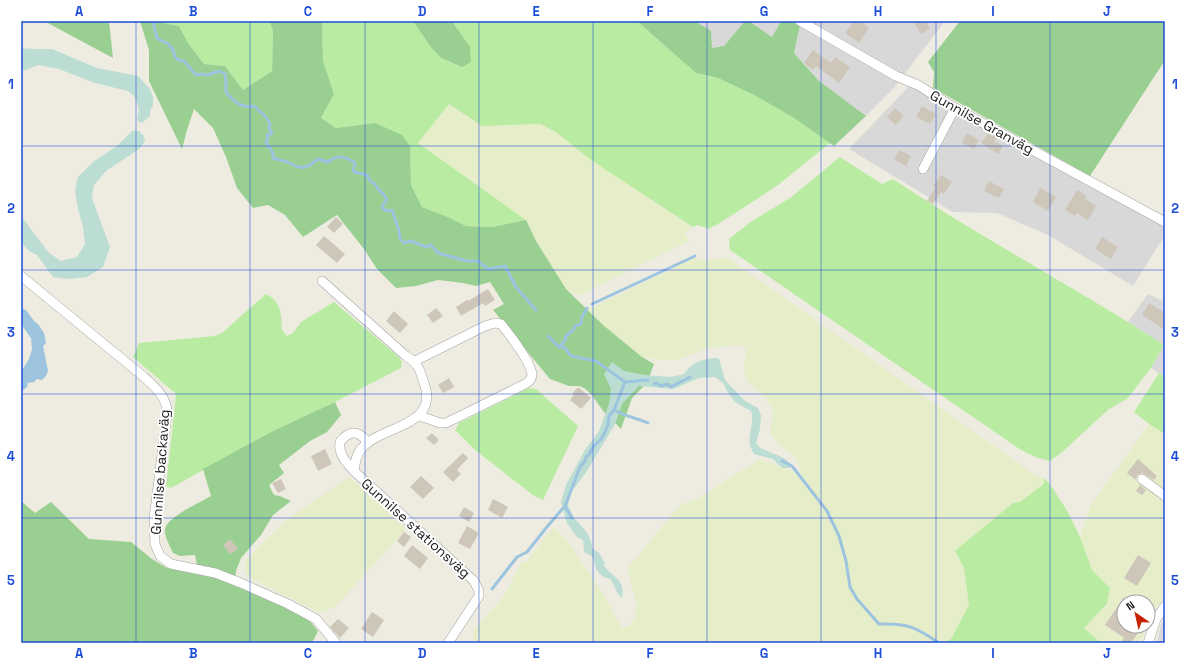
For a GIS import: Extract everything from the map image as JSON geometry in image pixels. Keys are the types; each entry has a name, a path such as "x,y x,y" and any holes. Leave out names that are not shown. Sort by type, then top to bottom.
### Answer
{"street":[{"name":"Gunnilse Granväg","path":"800,21 896,76 918,85 956,108 1165,222"},
{"path":"923,169 956,108"},
{"name":"Gunnilse backaväg","path":"21,276 144,377 159,392 164,400 167,408 167,414 154,519 156,544 160,556 172,564 215,573 288,604 316,619 336,643"},
{"path":"322,281 406,356 415,361 427,392 425,407 420,416 367,442 358,433 347,434 340,442 340,452 354,471"},
{"path":"415,361 474,331 495,323 501,324 511,336 532,374 531,378 525,384 446,423 440,423 420,416"},
{"name":"Gunnilse stationsväg","path":"367,442 358,453 354,471 474,581 477,586 479,596 448,643"},
{"path":"1142,479 1165,496"},
{"path":"1148,643 1156,619 1165,606"}],"shaded area":[{"path":"695,21 745,21 724,46 711,48 711,31"},
{"path":"749,21 781,21 772,37"},
{"path":"789,21 945,21 893,89 866,116 818,80 794,53 800,25"},
{"path":"21,48 52,49 97,68 138,76 150,89 153,97 153,106 150,110 150,116 142,123 139,122 137,119 139,110 138,105 134,96 128,91 95,83 59,69 38,65 21,71"},
{"path":"909,86 919,90 1165,227 1165,235 1133,286 1048,235 997,213 953,212 849,149"},
{"path":"132,131 139,131 144,136 145,141 139,149 106,171 94,185 92,198 110,247 103,267 87,277 68,279 53,277 37,255 29,251 21,242 21,216 49,253 61,261 77,257 85,244 75,191 78,177 93,162 117,146"},
{"path":"1148,294 1165,302 1165,377 1151,368 1164,345 1128,322"},
{"path":"21,308 26,310 44,333 46,343 43,346 48,371 42,380 37,379 34,382 28,383 27,387 21,392 21,372 29,359 32,349 31,338 21,324"},
{"path":"715,358 719,359 725,380 745,401 758,408 761,415 760,429 756,443 760,448 784,458 792,465 789,468 782,468 773,459 754,454 750,442 752,422 751,411 735,402 723,383 715,377 699,378 673,389 639,386 622,404 615,424 585,474 572,491 568,505 574,517 588,535 592,548 599,553 605,563 604,566 618,579 622,586 622,598 610,579 602,576 597,571 593,557 584,552 583,540 577,537 567,523 561,502 566,485 585,450 599,431 609,404 611,389 604,374 612,362 624,371 645,375 671,377 684,374 697,362"},
{"path":"1165,618 1165,643 1157,643 1161,624"}],"green space":[{"path":"44,21 109,21 113,58"},
{"path":"140,21 162,21 163,23 179,26 188,43 204,64 225,66 243,90 272,71 273,32 270,21 322,21 323,61 334,94 321,118 336,128 375,123 402,135 410,146 411,185 422,207 466,226 492,227 526,220 536,241 566,289 603,325 642,357 654,364 647,383 632,398 621,429 604,412 591,394 584,388 579,386 569,386 550,379 493,310 504,304 490,282 476,286 438,280 416,286 396,288 377,269 364,249 337,215 303,237 285,215 268,205 253,208 237,188 226,157 213,128 194,109 182,149 149,81 149,50"},
{"path":"162,21 270,21 273,32 272,71 243,90 225,66 204,64 188,43 179,26 162,23"},
{"path":"322,21 414,21 430,46 441,58 461,67 470,47 452,21 637,21 696,73 718,78 754,95 794,118 830,143 778,185 709,229 698,225 693,227 591,160 557,133 541,124 482,126 449,104 418,143 526,220 492,227 466,226 422,207 411,185 410,146 375,123 336,128 321,118 334,94 323,61"},
{"path":"414,21 452,21 470,47 471,62 462,67 441,58 430,46"},
{"path":"637,21 695,21 711,31 712,48 724,46 745,21 749,21 772,37 781,21 789,21 800,25 794,53 818,80 866,116 834,146 794,118 754,95 718,78 696,73"},
{"path":"960,21 1165,21 1165,60 1090,176 933,88 934,72 928,62"},
{"path":"449,104 473,121 520,125 541,124 557,133 591,160 693,227 685,233 689,241 578,296 566,289 536,241 526,220 418,143"},
{"path":"840,157 882,184 893,179 960,222 1164,345 1151,368 1127,399 1109,409 1060,454 1050,461 1038,458 1021,450 730,250 729,239 749,223 790,198"},
{"path":"695,258 700,260 728,258 1034,474 1044,478 1045,484 955,551 964,568 969,605 951,639 944,643 473,643 473,631 504,596 521,563 526,562 554,527 566,539 601,590 623,628 630,626 635,616 637,605 628,568 680,505 699,498 760,459 800,475 800,466 796,457 782,447 770,434 773,412 767,399 747,381 744,370 746,349 741,345 708,348 677,360 658,360 642,357 587,310"},
{"path":"266,294 275,301 280,309 282,330 287,336 293,333 301,322 334,302 399,357 402,362 401,368 335,402 273,431 171,488 166,486 176,396 175,393 133,357 139,343 215,336 223,332"},
{"path":"1159,373 1165,377 1165,434 1134,412"},
{"path":"529,388 536,389 578,426 543,500 534,496 475,450 455,430 459,423"},
{"path":"335,402 341,415 327,432 310,441 279,465 284,473 269,485 274,495 291,501 273,515 261,535 241,558 236,571 234,586 305,615 318,631 312,643 21,643 21,501 35,513 51,502 89,539 131,542 152,559 167,568 195,574 197,565 195,555 180,556 173,553 166,538 165,529 167,524 178,515 211,496 203,469 273,431"},
{"path":"1149,424 1165,434 1165,597 1156,608 1156,594 1116,594 1116,634 1144,634 1140,643 1101,643 1084,628 1107,605 1110,588 1092,570 1080,537 1091,505"},
{"path":"349,477 406,529 337,605 325,612 318,612 248,577 244,569 247,558 288,519"},
{"path":"1044,478 1054,490 1069,514 1080,537 1092,570 1110,588 1107,604 1084,628 1101,643 944,643 951,639 969,605 964,568 955,551 1013,503 1020,502 1044,484"}],"building":[{"path":"854,21 860,21 869,28 859,43 845,33"},
{"path":"913,21 926,21 930,28 921,34"},
{"path":"813,50 831,63 835,57 850,67 839,83 816,66 813,70 804,63"},
{"path":"922,106 936,114 930,124 916,117"},
{"path":"895,108 904,116 896,125 887,117"},
{"path":"967,133 979,140 974,149 962,143"},
{"path":"988,133 997,137 994,141 1003,146 998,154 981,143"},
{"path":"900,150 911,156 906,166 894,159"},
{"path":"941,175 952,182 944,194 941,192 933,204 927,201 935,188 933,186"},
{"path":"989,181 1004,189 999,198 984,191"},
{"path":"1040,188 1056,197 1048,211 1033,202"},
{"path":"1077,190 1086,196 1085,199 1096,206 1088,220 1077,213 1075,216 1065,210"},
{"path":"336,217 343,224 334,233 327,227"},
{"path":"324,236 345,254 337,263 316,245"},
{"path":"1102,237 1118,247 1111,259 1095,249"},
{"path":"488,289 495,300 485,306 483,303 461,316 456,307"},
{"path":"1149,303 1165,313 1165,330 1142,315"},
{"path":"436,308 443,316 433,323 427,315"},
{"path":"394,311 408,324 400,333 386,321"},
{"path":"449,378 454,387 443,393 438,385"},
{"path":"578,387 591,398 581,409 570,400 574,395 572,394"},
{"path":"432,433 439,440 434,445 426,438"},
{"path":"325,449 332,464 318,471 311,456"},
{"path":"463,453 468,458 457,470 461,474 453,482 443,472"},
{"path":"1138,459 1157,476 1154,480 1143,473 1137,475 1136,480 1127,473"},
{"path":"421,476 434,488 423,499 410,487"},
{"path":"281,479 286,489 278,493 272,483"},
{"path":"1140,485 1146,490 1142,495 1136,491"},
{"path":"493,499 508,507 502,518 488,510"},
{"path":"464,507 474,513 469,522 459,516"},
{"path":"467,526 479,533 470,549 458,543"},
{"path":"404,532 411,537 404,547 397,541"},
{"path":"230,539 238,549 230,554 223,545"},
{"path":"412,545 428,558 420,569 404,556"},
{"path":"1138,555 1151,563 1137,586 1124,578"},
{"path":"1116,609 1116,633 1105,625"},
{"path":"372,612 384,620 373,637 361,629"},
{"path":"338,619 349,628 340,638 330,627"},
{"path":"1118,634 1137,634 1131,643 1121,643 1124,638"}],"waterway":[{"path":"155,21 154,26 157,38 172,48 177,59 184,61 196,75 207,75 219,71 225,74 226,92 238,104 249,107 254,106 266,117 270,124 269,128 272,133 267,135 268,138 266,142 273,153 273,158 285,161 297,167 307,167 318,159 328,162 338,157 347,158 354,162 354,172 367,175 370,181 374,183 387,199 382,208 387,211 392,210 400,239 404,243 411,241 426,247 431,245 438,253 467,261 478,261 488,269 505,266 516,287 536,310"},
{"path":"592,304 695,256"},
{"path":"559,347 566,339 565,337 573,330 575,326 581,324 582,317 587,308"},
{"path":"548,336 559,347 564,347 571,356 596,361 625,382 648,380"},
{"path":"654,384 656,383 661,386 667,384 671,387 690,377"},
{"path":"492,589 517,557 527,552 565,506 580,467 593,447 602,438 608,425 609,416 614,410 625,382"},
{"path":"614,410 648,423"},
{"path":"782,461 792,466 827,511 839,536 846,561 850,587 857,599 879,624 897,624 911,627 924,633 939,643"},
{"path":"565,506 572,518"}]}
